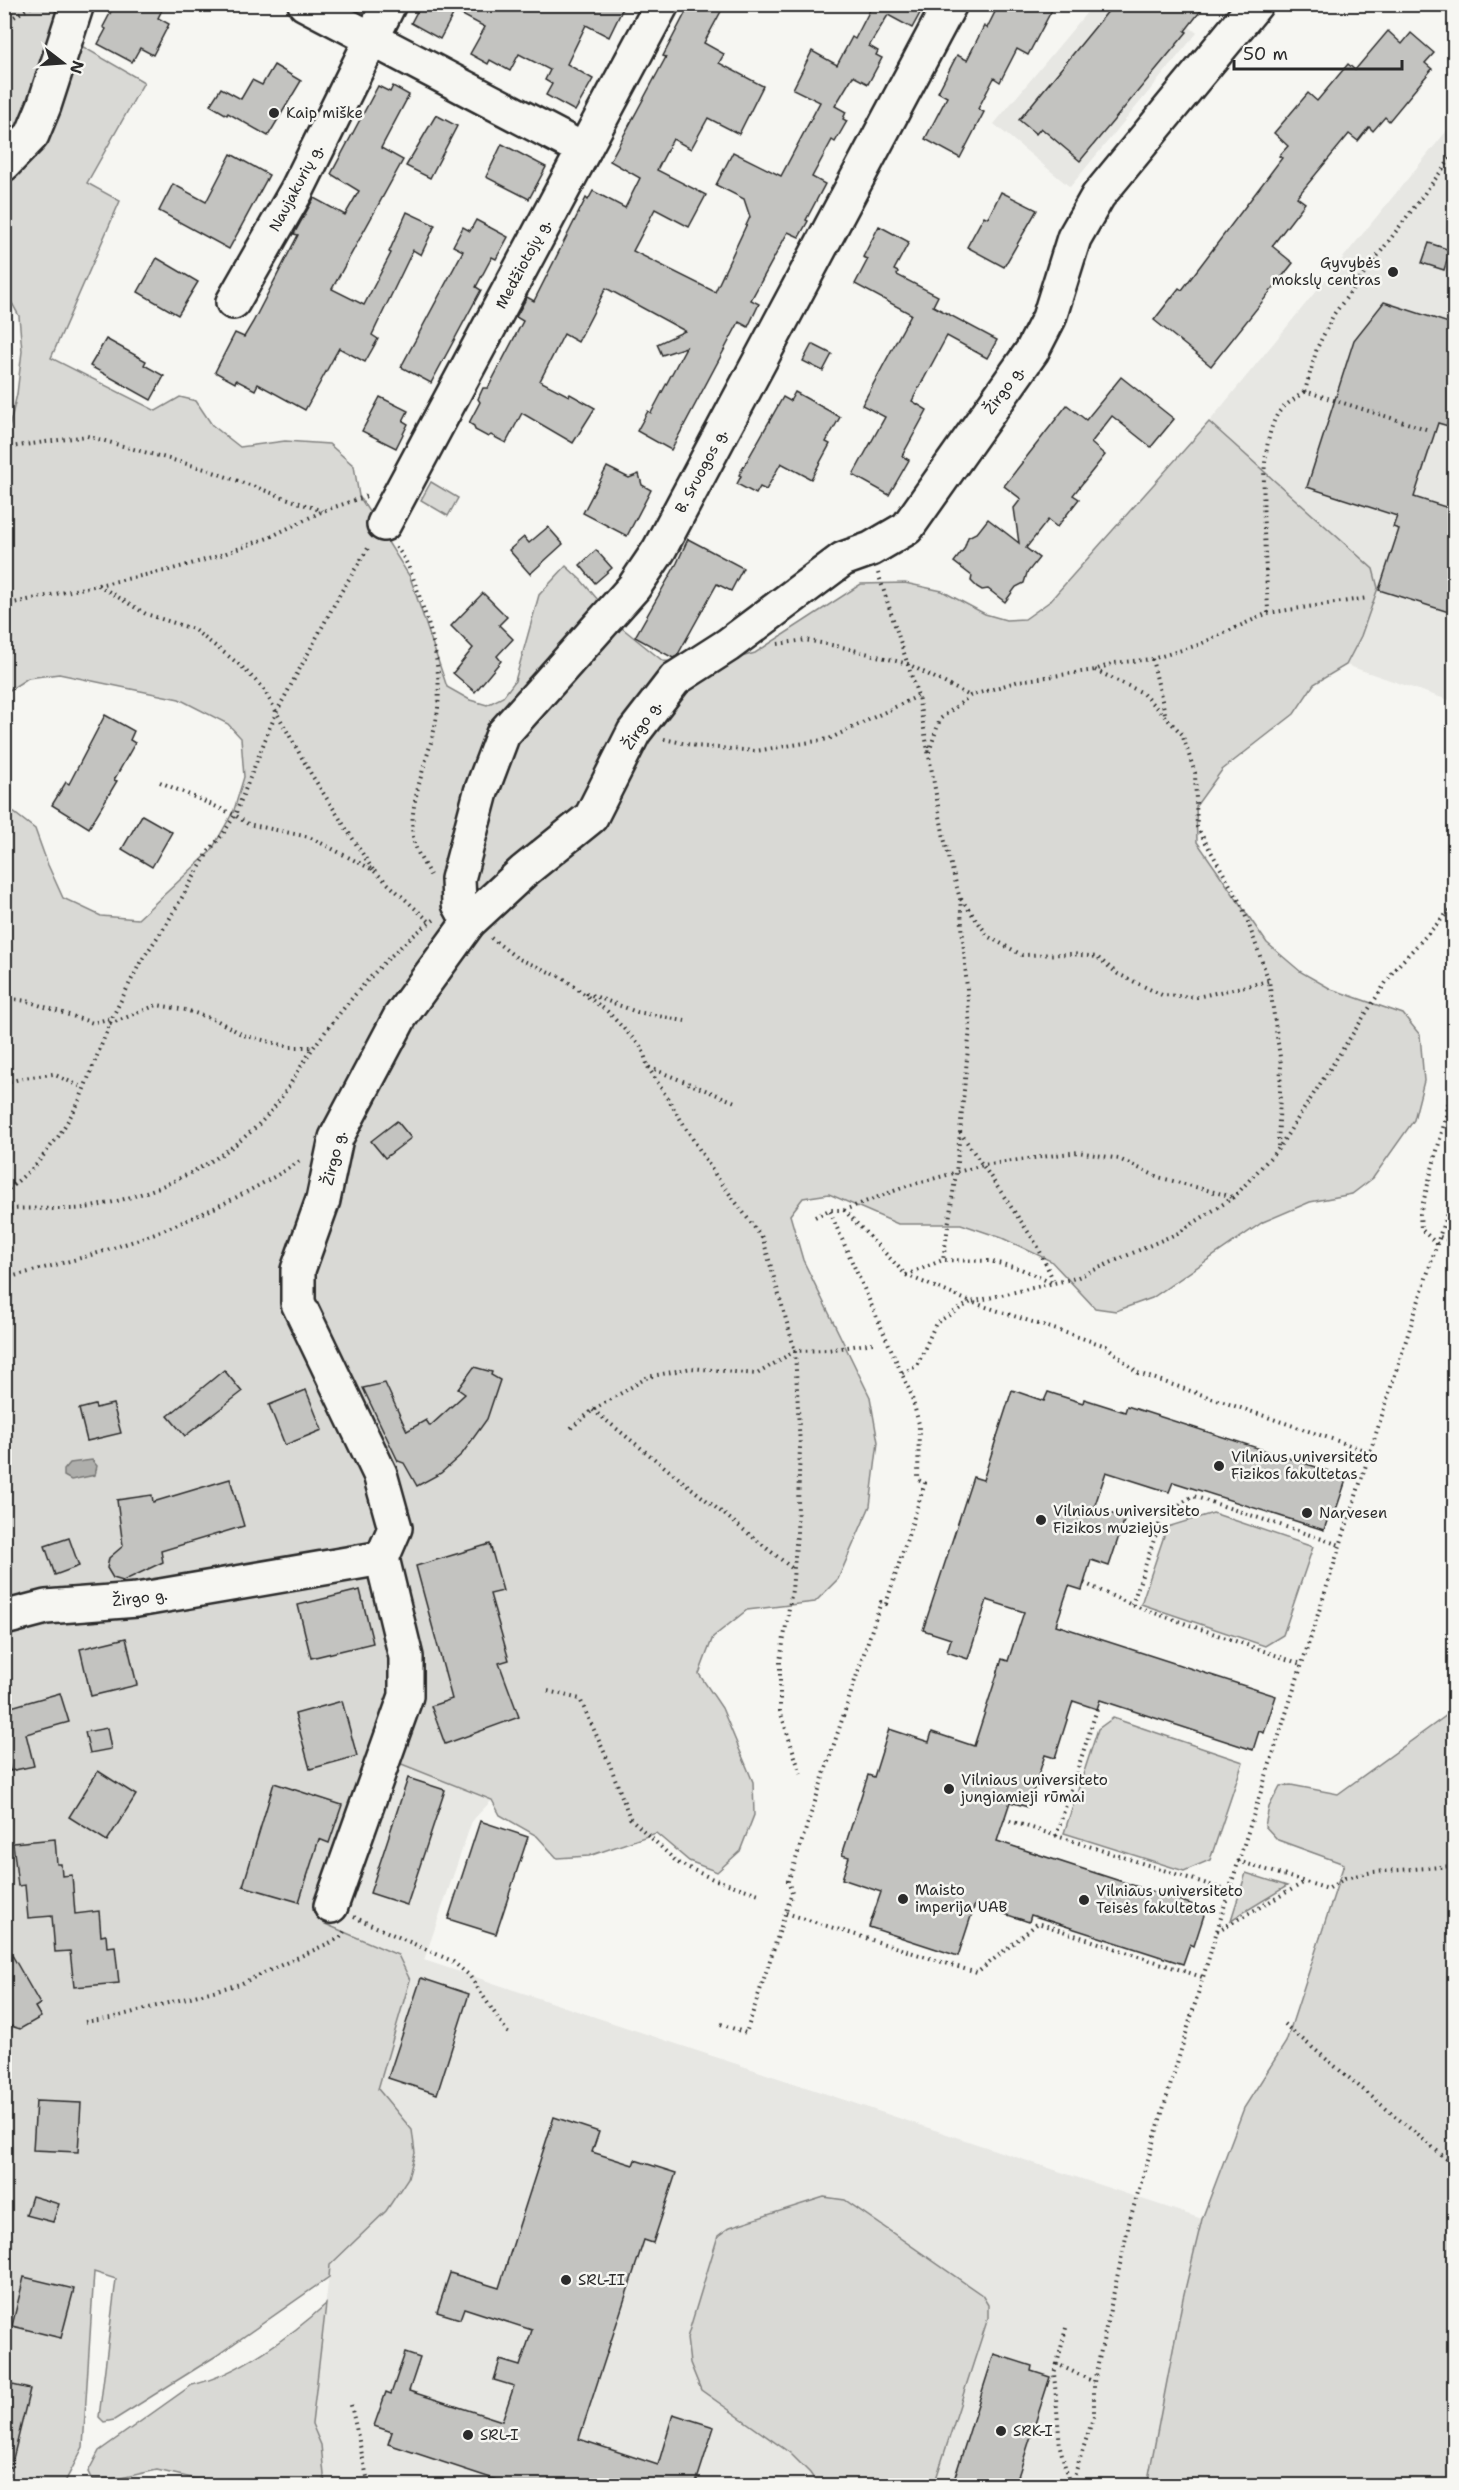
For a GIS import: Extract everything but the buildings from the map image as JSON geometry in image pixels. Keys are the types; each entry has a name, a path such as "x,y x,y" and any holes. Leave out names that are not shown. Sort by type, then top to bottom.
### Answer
{"street":[{"path":"4,164 32,135 44,106 77,4"},
{"path":"305,4 584,150"},
{"name":"Naujakurių g.","path":"233,302 297,190 389,4"},
{"name":"Medžiotojų g.","path":"387,518 662,4"},
{"name":"B. Sruogos g.","path":"462,908 458,879 462,861 481,792 503,734 634,586 659,550 950,4"},
{"name":"Žirgo g.","path":"4,1618 46,1607 136,1600 382,1557 395,1528 380,1474 298,1303 297,1270 323,1200 336,1138 400,1017 462,908 524,871 591,817 634,732 675,679 728,645 843,559 871,549 907,528 1032,351 1049,318 1074,238 1098,196 1256,4"},
{"path":"331,1906 406,1696 406,1657 382,1557"}],"path":[{"path":"4,23 35,4"},
{"path":"1269,613 1264,491 1268,439 1278,413 1305,391 1317,348 1334,314 1455,154"},
{"path":"1305,391 1426,429"},
{"path":"4,448 87,436 205,470 323,511"},
{"path":"4,605 169,570 212,558 268,537 323,511 370,495 387,518 391,541 403,555 430,628 438,667 438,708 429,755 412,810 414,842 430,875 517,958 563,978 582,991 608,1012 642,1048 648,1067 714,1173 763,1239 795,1351 800,1447 794,1569 780,1661 780,1711 802,1778"},
{"path":"4,1193 35,1166 58,1137 78,1104 109,1024 141,961 166,925 209,851 235,814 276,713 345,584 387,518"},
{"path":"871,549 918,696 944,838 960,899 970,1028 956,1173 943,1260"},
{"path":"98,585 146,614 193,629 240,665 262,688 311,774 373,870 430,922"},
{"path":"928,754 940,720 970,696 1019,681 1095,670 1114,663 1152,658 1198,645 1269,613 1368,598"},
{"path":"773,644 805,640 908,664 970,696"},
{"path":"1152,658 1166,715"},
{"path":"1095,670 1141,692 1166,715 1182,734 1195,773 1197,827 1242,906 1269,981 1281,1064 1278,1149"},
{"path":"634,732 696,746 756,751 830,738 918,696"},
{"path":"160,782 235,814 248,824 270,827 288,835 309,837 373,870"},
{"path":"960,899 989,937 1022,955 1073,954 1096,957 1118,974 1162,995 1197,997 1269,981"},
{"path":"902,1373 916,1366 936,1323 972,1302 1055,1284 1086,1274 1178,1233 1234,1197 1278,1149 1394,970 1455,906"},
{"path":"4,1210 90,1207 148,1190 210,1164 262,1122 314,1047 408,939 430,922 462,908"},
{"path":"582,991 637,1012 685,1022"},
{"path":"4,998 27,1001 93,1023 112,1018"},
{"path":"109,1024 157,1005 186,1010 219,1021 243,1035 290,1047 314,1047"},
{"path":"648,1067 735,1102"},
{"path":"1437,1244 1421,1229 1420,1214 1446,1118 1455,1067"},
{"path":"4,1083 53,1074 84,1088"},
{"path":"960,1131 1037,1245 1055,1284"},
{"path":"4,1279 107,1250 210,1209 265,1184 336,1138"},
{"path":"815,1217 829,1210 844,1210 907,1186 983,1166 1078,1152 1119,1159 1158,1177 1234,1197"},
{"path":"1070,2486 1094,2415 1094,2382 1130,2219 1300,1664 1455,1191"},
{"path":"721,2024 747,2032 792,1893 789,1881 793,1868 881,1602 886,1604 925,1483 918,1480 919,1424 902,1373 829,1210"},
{"path":"844,1210 906,1275 972,1302 1106,1346 1138,1373 1370,1452"},
{"path":"1440,1237 1455,1242"},
{"path":"906,1275 943,1260 990,1261 1021,1269 1055,1284"},
{"path":"571,1428 593,1410 648,1377 692,1368 757,1374 795,1351 828,1350 873,1343"},
{"path":"593,1410 794,1569"},
{"path":"1132,1605 1161,1519 1169,1511 1193,1496 1340,1545"},
{"path":"1084,1583 1132,1605 1300,1664"},
{"path":"548,1692 580,1699 610,1765 630,1818 637,1825 678,1863 713,1879 762,1895"},
{"path":"1056,1836 1097,1709"},
{"path":"1004,1819 1229,1892"},
{"path":"1238,1861 1328,1889 1345,1878 1373,1872 1455,1866"},
{"path":"1217,1932 1306,1882"},
{"path":"786,1913 977,1973 1038,1923 1203,1977"},
{"path":"85,2022 111,2018 240,1984 340,1938 352,1916 452,1961 469,1975 510,2036"},
{"path":"1284,2025 1455,2165"},
{"path":"1066,2328 1054,2373 1060,2447 1070,2486"},
{"path":"1057,2364 1094,2382"},
{"path":"351,2405 369,2486"}],"shaded area":[{"path":"5,5 91,5 78,44 144,82 87,183 120,201 51,358 156,411 180,397 196,401 212,425 240,447 285,441 329,444 354,466 359,496 410,577 447,687 470,700 487,705 503,697 515,681 539,595 566,566 622,628 663,661 717,664 755,653 861,584 905,583 942,591 985,614 1006,620 1025,619 1049,602 1209,422 1373,569 1378,588 1361,636 1346,665 1314,684 1294,714 1222,770 1196,806 1197,842 1267,943 1301,972 1331,989 1403,1014 1420,1035 1424,1081 1414,1120 1373,1178 1352,1194 1310,1202 1263,1222 1152,1298 1116,1311 1095,1308 1051,1261 1002,1238 961,1224 898,1224 829,1194 803,1198 790,1215 803,1260 870,1397 878,1442 870,1506 838,1579 815,1602 747,1610 713,1637 699,1674 722,1708 753,1782 754,1815 740,1851 717,1872 689,1861 656,1833 589,1856 557,1858 537,1836 500,1815 492,1800 379,1755 323,1923 398,1955 410,1980 378,2089 412,2130 415,2153 408,2178 386,2211 330,2265 329,2277 216,2356 114,2420 104,2422 99,2417 116,2279 94,2272 83,2447 63,2486 4,2485 4,805 35,829 63,898 101,916 138,919 211,851 234,810 244,777 241,738 228,724 179,699 59,674 28,678 5,693 5,445 17,394 22,351 19,316 5,290"},
{"path":"1093,5 1162,5 1197,33 1070,187 994,124"},
{"name":"Gyvybės mokslų centras","path":"1454,122 1454,702 1346,665 1361,636 1373,569 1209,422"},
{"path":"431,482 458,498 448,516 421,500"},
{"path":"92,1460 97,1466 95,1475 71,1480 64,1476 64,1470 70,1463"},
{"path":"1213,1513 1313,1547 1283,1635 1265,1646 1141,1604 1167,1527"},
{"path":"1454,1710 1454,2485 1147,2485 1183,2298 1202,2219 1244,2108 1286,2042 1344,1864 1278,1840 1265,1826 1269,1807 1280,1786 1291,1785 1338,1794"},
{"path":"1113,1718 1243,1762 1210,1860 1184,1871 1064,1833 1098,1729"},
{"path":"379,1755 492,1800 472,1821 424,1960 1202,2219 1183,2298 1147,2485 325,2485 321,2445 312,2424 330,2265 387,2210 408,2178 378,2089 410,1980 398,1955 323,1923"},
{"path":"1246,1873 1287,1886 1231,1920"},
{"path":"824,2197 845,2200 982,2295 988,2305 988,2318 934,2485 818,2485 810,2473 790,2453 701,2390 690,2363 687,2338 718,2236 730,2227"},
{"path":"326,2304 312,2424 321,2445 325,2485 222,2485 157,2470 121,2478 92,2480 88,2472 99,2451 192,2385 227,2372 281,2341"}],"place":[{"name":"Kaip miške","path":"274,113"},
{"name":"Gyvybės mokslų centras","path":"1393,272"},
{"name":"Vilniaus universiteto Fizikos fakultetas","path":"1219,1466"},
{"name":"Narvesen","path":"1307,1513"},
{"name":"Vilniaus universiteto Fizikos muziejus","path":"1041,1520"},
{"name":"Vilniaus universiteto jungiamieji rūmai","path":"949,1789"},
{"name":"Maisto imperija UAB","path":"903,1899"},
{"name":"Vilniaus universiteto Teisės fakultetas","path":"1084,1900"},
{"name":"SRL-II","path":"566,2280"},
{"name":"SRK-I","path":"1001,2431"},
{"name":"SRL-I","path":"468,2435"}]}
